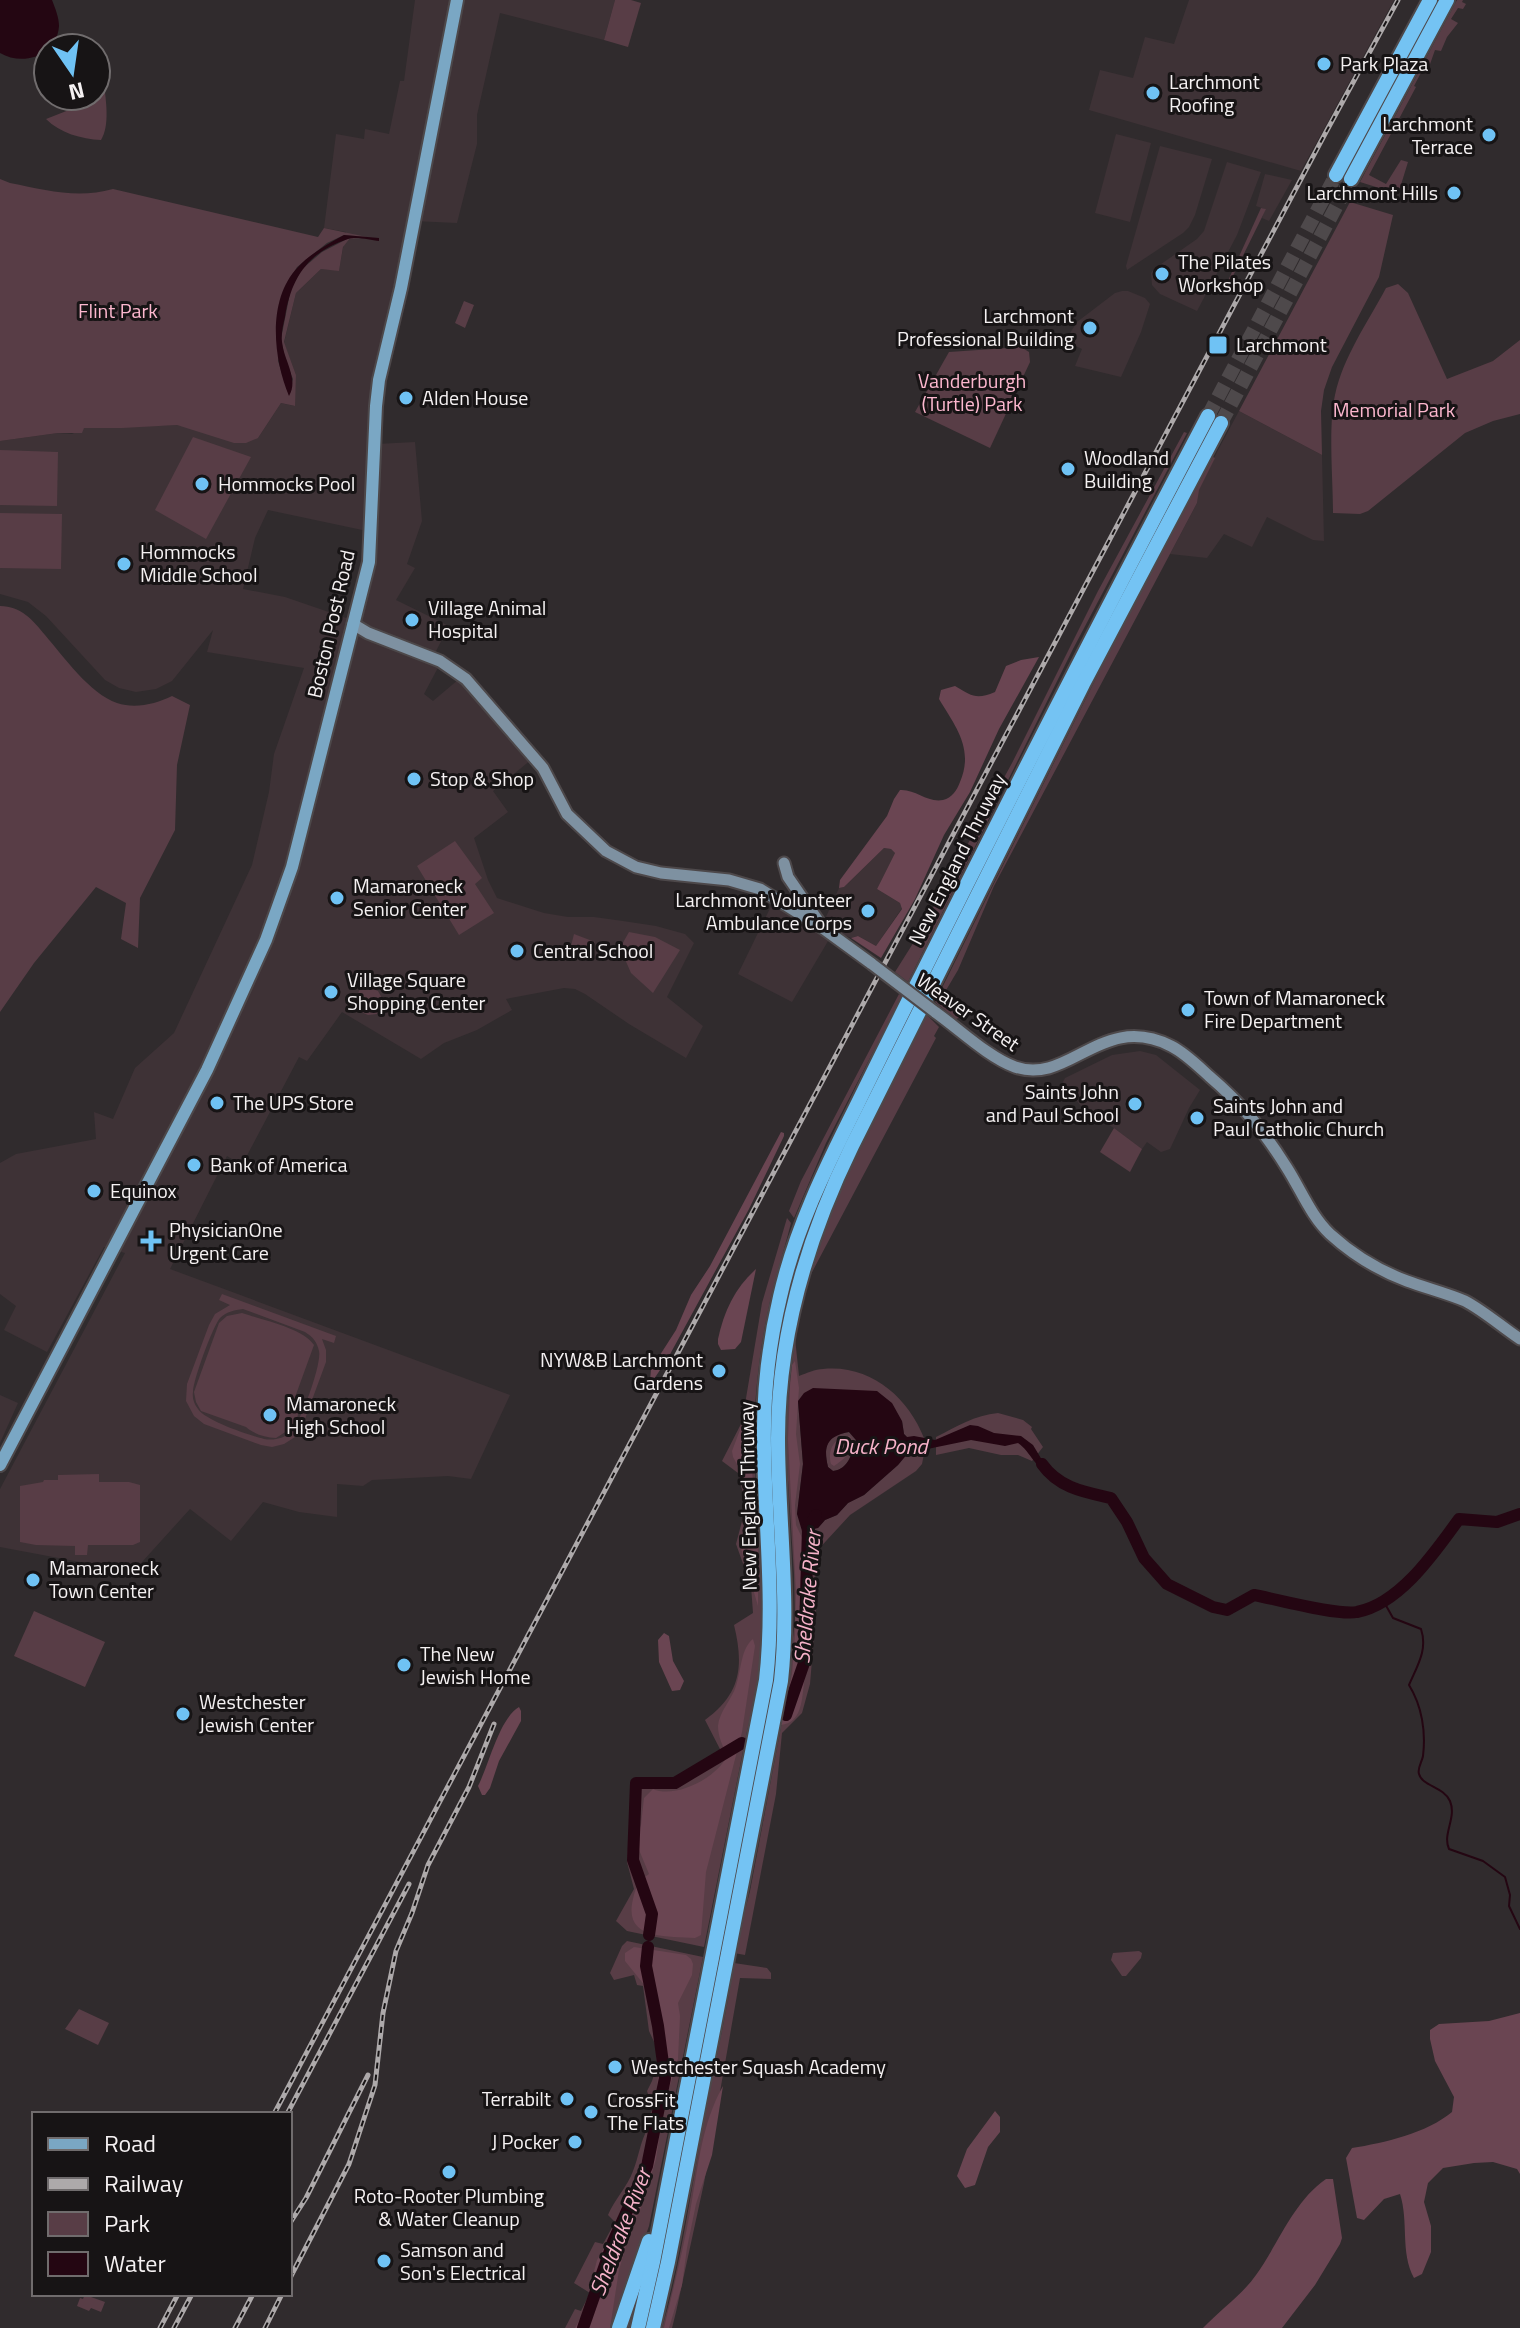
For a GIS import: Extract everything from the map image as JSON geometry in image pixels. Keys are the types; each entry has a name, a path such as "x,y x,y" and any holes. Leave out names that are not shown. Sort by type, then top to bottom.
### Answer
{"highway":[{"path":"1430,0 1343,177 1447,0"},
{"name":"New England Thruway","path":"638,2328 766,1680 771,1606 764,1456 765,1394 775,1321 793,1250 819,1180 1072,673 1215,419 852,1146 819,1217 803,1267 786,1338 779,1411 778,1460 786,1607 781,1681 653,2328"},
{"path":"619,2328 646,2254 660,2193 676,2145"}],"main road":[{"name":"Boston Post Road","path":"0,1465 207,1070 266,940 292,867 369,562 379,380 401,288 457,0"},
{"name":"Weaver Street","path":"353,624 424,654 466,679 543,768 567,814 606,851 636,867 661,873 729,880 760,889 824,929 997,1058 1016,1067 1048,1068 1103,1041 1127,1036 1147,1037 1171,1046 1237,1100 1253,1118 1329,1233 1388,1273 1469,1303 1520,1339"},
{"path":"784,863 788,877 824,929"}],"shaded area":[{"path":"415,0 615,0 604,40 500,13 477,115 477,144 457,223 414,221 388,337 377,444 415,442 422,521 407,564 415,568 396,600 449,626 434,655 442,660 424,694 433,701 465,674 537,755 493,791 508,812 474,838 497,898 544,913 623,921 685,934 694,943 667,997 703,1026 686,1058 585,994 564,988 506,999 512,1010 477,1030 444,1043 421,1059 342,1012 307,1061 299,1057 242,1165 227,1156 170,1269 510,1395 471,1479 448,1476 372,1480 363,1486 337,1484 337,1517 299,1512 263,1502 231,1541 190,1509 133,1572 0,1547 0,1489 125,1253 104,1247 47,1352 4,1330 16,1306 0,1294 0,1163 16,1154 96,1139 94,1112 113,1119 135,1068 174,1033 252,865 269,792 274,754 304,668 207,652 213,630 172,681 156,689 136,692 119,688 105,680 46,616 28,602 0,594 0,441 72,434 84,428 177,425 258,438 281,403 294,406 296,375 284,343 296,293 321,269 339,270 346,232 324,228 336,134 364,139 365,129 389,134 400,81 404,81","holes":["268,510 367,531 363,578 352,620 285,597 243,589 255,538"]},
{"path":"1189,0 1394,0 1301,171 1089,110 1100,70 1133,78 1145,37 1174,44"},
{"path":"1116,134 1151,143 1130,222 1095,213"},
{"path":"1160,146 1212,159 1189,227 1127,270 1126,266"},
{"path":"1227,162 1261,172 1237,235 1197,311 1160,294 1152,285 1151,273 1204,231"},
{"path":"1265,174 1292,180 1269,221 1262,218 1265,209 1256,206"},
{"path":"1122,291 1145,298 1150,304 1121,377 1075,366 1082,349 1065,341 1077,322"},
{"path":"1239,411 1322,455 1324,541 1313,540 1267,517 1252,547 1224,534 1207,558 1170,554 1197,503 1198,490"},
{"path":"1039,657 999,729 970,792 944,835 915,899 881,958 851,938 858,936 876,946 902,909 900,903 877,889 895,853 884,848 844,887 839,888 840,880 887,816 900,790 943,800 957,788 964,770 964,749 957,729 939,699 941,690 955,686 974,696 995,692 1006,666"},
{"path":"884,848 895,853 877,889 900,903 902,908 876,946 858,936 851,938 834,931 792,1002 738,974 774,900 821,928 839,888 844,887"},
{"name":"Saints John and Paul School","path":"1140,1051 1156,1055 1200,1090 1170,1149 1161,1152 1147,1142 1142,1149 1083,1109 1063,1082 1065,1078 1112,1055"},
{"path":"781,1132 784,1136 749,1209 668,1358 650,1381 651,1369 676,1330 691,1295 710,1266"},
{"path":"756,1269 741,1342 735,1349 721,1350 718,1339 727,1310 736,1292"},
{"path":"795,1361 799,1388 796,1434 800,1464 795,1505 796,1525 804,1542 802,1645 809,1659 800,1709 793,1720 781,1725 792,1674 795,1635 796,1592 788,1440 790,1386"},
{"path":"0,1395 18,1403 0,1443"},
{"path":"749,1406 752,1410 758,1606 740,1545 748,1498 743,1475 732,1451"},
{"path":"850,1436 853,1442 851,1450 834,1466 830,1459 833,1445"},
{"path":"664,1633 669,1636 673,1661 684,1681 680,1690 672,1691 659,1662 658,1640"},
{"path":"753,1639 755,1646 742,1732 706,1872 701,1935 695,1938 649,1933 634,1922 632,1912 636,1887 649,1874 637,1845 644,1798 653,1789 683,1789 705,1779 722,1764 727,1756 719,1734 719,1721 736,1686 746,1648"},
{"path":"519,1707 521,1721 499,1761 490,1788 482,1795 478,1786 495,1743 506,1721"},
{"path":"634,1947 686,1955 693,1964 692,1975 678,2003 678,2059 664,2105 656,2159 619,2270 610,2328 575,2328 592,2297 592,2279 597,2260 618,2224 618,2216 647,2147 655,2107 659,2045 646,1987 625,1961 625,1953"},
{"path":"1520,2013 1520,2174 1517,2169 1493,2162 1443,2168 1428,2183 1424,2202 1431,2226 1431,2252 1422,2274 1414,2278 1407,2258 1400,2194 1384,2199 1364,2220 1357,2218 1346,2158 1352,2148 1418,2131 1452,2112 1454,2097 1435,2061 1430,2030 1439,2024 1489,2021"},
{"path":"723,2086 712,2155 696,2204 682,2285 669,2328 664,2328 705,2132"},
{"path":"995,2111 1000,2117 1000,2132 988,2147 975,2185 965,2188 957,2176 967,2149"},
{"path":"1326,2179 1333,2179 1342,2238 1315,2285 1282,2328 1203,2328 1250,2282 1295,2211"}],"green space":[{"path":"615,0 641,3 628,47 604,40"},
{"path":"1457,0 1463,0 1466,4 1463,9 1458,8 1451,19 1458,23 1441,51 1435,50 1429,67 1424,67 1369,175 1386,184 1401,160 1408,162 1400,188 1393,187 1392,192 1360,182"},
{"path":"64,112 106,112 101,140 71,134 46,119"},
{"name":"Flint Park","path":"0,179 62,192 87,193 113,189 318,237 324,228 367,237 344,235 327,243 297,267 286,286 278,361 289,395 293,379 281,339 291,288 302,269 322,252 349,239 343,247 339,271 321,269 296,293 284,342 296,375 295,406 281,403 258,438 246,443 234,443 177,425 84,428 82,433 0,441"},
{"path":"1350,202 1393,215 1379,277 1332,367 1324,390 1322,455 1239,411"},
{"path":"1261,208 1266,209 1229,284 1227,283"},
{"name":"Memorial Park","path":"1398,284 1408,293 1447,379 1493,361 1520,340 1520,414 1465,433 1368,511 1360,514 1333,513 1331,453 1335,395 1350,353 1386,288"},
{"path":"464,301 474,305 465,328 455,323"},
{"name":"Vanderburgh (Turtle) Park","path":"1021,347 1029,352 1030,362 990,448 915,412 949,352"},
{"path":"1184,432 1187,433 1073,649 908,982 895,972 1012,763 1098,591"},
{"name":"Hommocks Pool","path":"193,437 251,457 206,539 155,510"},
{"path":"0,450 58,452 57,506 0,505"},
{"path":"1213,457 1197,503 994,886 958,970 945,992 963,1016 956,1019 935,1002 1111,648"},
{"path":"0,513 62,514 61,569 0,568"},
{"path":"0,606 14,608 31,619 78,674 107,698 124,705 138,706 172,696 190,705 177,765 175,830 140,898 138,948 121,939 126,903 96,887 34,963 0,1012"},
{"path":"455,841 482,878 475,884 494,913 459,935 417,866"},
{"path":"629,932 655,937 680,950 653,993 631,973 620,948"},
{"path":"574,934 595,942 589,957 570,950"},
{"path":"362,984 378,991 383,1000 377,1014 368,1015 352,1008"},
{"path":"899,994 902,996 826,1143 794,1218 789,1211 801,1181"},
{"path":"927,1015 939,1027 934,1036 936,1038 810,1276 836,1197"},
{"path":"1114,1128 1142,1149 1130,1172 1100,1152"},
{"path":"787,1218 791,1223 774,1285 761,1353 754,1433 764,1598 760,1665 704,1947 627,1931 616,1921 634,1889 627,1862 633,1779 679,1777 722,1753 705,1720 733,1689 739,1666 734,1625 753,1613 751,1586 736,1544 746,1506 738,1473 722,1461 742,1422 762,1303"},
{"path":"222,1294 336,1336 334,1343 322,1339 326,1362 302,1427 295,1437 284,1444 272,1447 261,1445 204,1424 194,1416 186,1401 187,1384 209,1325 215,1314 230,1305 219,1300","holes":["243,1309 305,1332 316,1342 319,1358 305,1405 292,1431 279,1438 264,1439 218,1423 197,1407 193,1394 196,1376 222,1316"]},
{"path":"242,1313 292,1329 314,1345 294,1400 300,1408 297,1418 290,1429 276,1438 260,1435 201,1411 196,1402 194,1392 219,1323 227,1316"},
{"path":"795,1338 799,1376 817,1370 840,1369 871,1378 885,1386 908,1409 924,1438 907,1437 902,1421 798,1401 803,1464 797,1514 808,1529 818,1528 848,1503 864,1495 908,1453 925,1449 922,1464 916,1471 850,1515 815,1553 816,1612 810,1684 802,1713 782,1733 776,1794 745,1955 734,1953 750,1891 784,1711 795,1621 787,1409"},
{"path":"998,1413 1023,1420 1032,1427 1043,1447 1032,1461 1018,1455 1001,1455 969,1448 936,1455 936,1437 974,1419"},
{"path":"849,1432 856,1440 851,1455 843,1467 833,1471 828,1467 828,1443 836,1436"},
{"path":"99,1474 99,1482 140,1485 140,1542 133,1545 88,1545 87,1555 75,1555 75,1546 20,1542 20,1486 58,1480 58,1475"},
{"path":"34,1611 105,1642 85,1687 14,1656"},
{"path":"627,1941 703,1957 649,2226 613,2328 565,2328 575,2309 581,2311 590,2293 574,2283 595,2242 603,2244 615,2222 608,2215 631,2177 648,2128 643,2125 653,2109 647,2091 657,2065 656,2046 649,2031 643,1986 637,1985 634,1975 614,1980 610,1973"},
{"path":"1139,1951 1141,1958 1126,1976 1122,1976 1111,1960 1113,1953"},
{"path":"734,1963 767,1968 771,1979 740,1978 704,2183 676,2312 672,2328 662,2328 680,2254"},
{"path":"79,2009 109,2023 98,2045 65,2029"},
{"path":"91,2296 105,2302 101,2312 77,2306 80,2298"}],"water":[{"path":"0,0 52,0 58,16 58,32 32,32 32,57 19,59 0,53"},
{"path":"344,235 379,238 379,241 352,238 334,244 312,259 297,279 288,303 282,336 292,376 289,396 277,347 277,312 281,295 288,280 303,262"},
{"name":"Duck Pond","path":"813,1388 877,1391 892,1403 907,1437 935,1440 970,1425 994,1433 1021,1436 1033,1445 1051,1475 1041,1469 1018,1443 1005,1446 971,1440 908,1453 864,1495 848,1503 837,1515 825,1520 818,1528 802,1531 797,1514 803,1464 798,1401","holes":["849,1432 856,1440 843,1467 833,1471 828,1467 826,1453 831,1439"]}],"waterway":[{"name":"Sheldrake River","path":"1042,1464 1064,1484 1111,1498 1127,1522 1144,1558 1167,1584 1213,1607 1227,1610 1254,1595 1336,1612 1357,1612 1373,1607 1388,1599 1415,1575 1459,1519 1497,1522 1520,1514"},
{"name":"Sheldrake River","path":"786,1715 804,1663 808,1529 816,1515"},
{"path":"1384,1602 1393,1618 1421,1629 1422,1651 1409,1685 1420,1710 1423,1729 1423,1756 1419,1772 1424,1781 1450,1801 1449,1849 1483,1861 1505,1877 1510,1895 1509,1906 1520,1929"},
{"name":"Sheldrake River","path":"649,1935 652,1914 633,1860 636,1783 675,1783 742,1743"},
{"name":"Sheldrake River","path":"583,2328 613,2242 647,2166 665,2078 646,1966 648,1947"}],"tunnel":[{"path":"1208,416 1336,175"},
{"path":"1221,423 1351,179"}],"railway":[{"path":"275,2112 1398,0"},
{"path":"292,2274 349,2164 375,2085 383,2013 396,1951 428,1865 469,1787 494,1724"},
{"path":"288,2112 409,1884"},
{"path":"292,2220 368,2075"},
{"path":"160,2328 177,2296"},
{"path":"174,2328 191,2296"},
{"path":"235,2328 252,2296"},
{"path":"265,2328 281,2296"}],"place":[{"name":"Park Plaza","path":"1324,64"},
{"name":"Larchmont Roofing","path":"1153,93"},
{"name":"Larchmont Terrace","path":"1489,135"},
{"name":"Larchmont Hills","path":"1454,193"},
{"name":"The Pilates Workshop","path":"1162,274"},
{"name":"Larchmont Professional Building","path":"1090,328"},
{"name":"Larchmont","path":"1218,345"},
{"name":"Alden House","path":"406,398"},
{"name":"Woodland Building","path":"1068,469"},
{"name":"Hommocks Pool","path":"202,484"},
{"name":"Hommocks Middle School","path":"124,564"},
{"name":"Village Animal Hospital","path":"412,620"},
{"name":"Stop & Shop","path":"414,779"},
{"name":"Mamaroneck Senior Center","path":"337,898"},
{"name":"Larchmont Volunteer Ambulance Corps","path":"868,911"},
{"name":"Central School","path":"517,951"},
{"name":"Village Square Shopping Center","path":"331,992"},
{"name":"Town of Mamaroneck Fire Department","path":"1188,1010"},
{"name":"The UPS Store","path":"217,1103"},
{"name":"Saints John and Paul School","path":"1135,1104"},
{"name":"Saints John and Paul Catholic Church","path":"1197,1118"},
{"name":"Bank of America","path":"194,1165"},
{"name":"Equinox","path":"94,1191"},
{"name":"PhysicianOne Urgent Care","path":"151,1241"},
{"name":"NYW&B Larchmont Gardens","path":"719,1371"},
{"name":"Mamaroneck High School","path":"270,1415"},
{"name":"Mamaroneck Town Center","path":"33,1580"},
{"name":"The New Jewish Home","path":"404,1665"},
{"name":"Westchester Jewish Center","path":"183,1714"},
{"name":"Westchester Squash Academy","path":"615,2067"},
{"name":"Terrabilt","path":"567,2099"},
{"name":"CrossFit The Flats","path":"591,2112"},
{"name":"J Pocker","path":"575,2142"},
{"name":"Roto-Rooter Plumbing & Water Cleanup","path":"449,2172"},
{"name":"Samson and Son's Electrical","path":"384,2261"}]}
